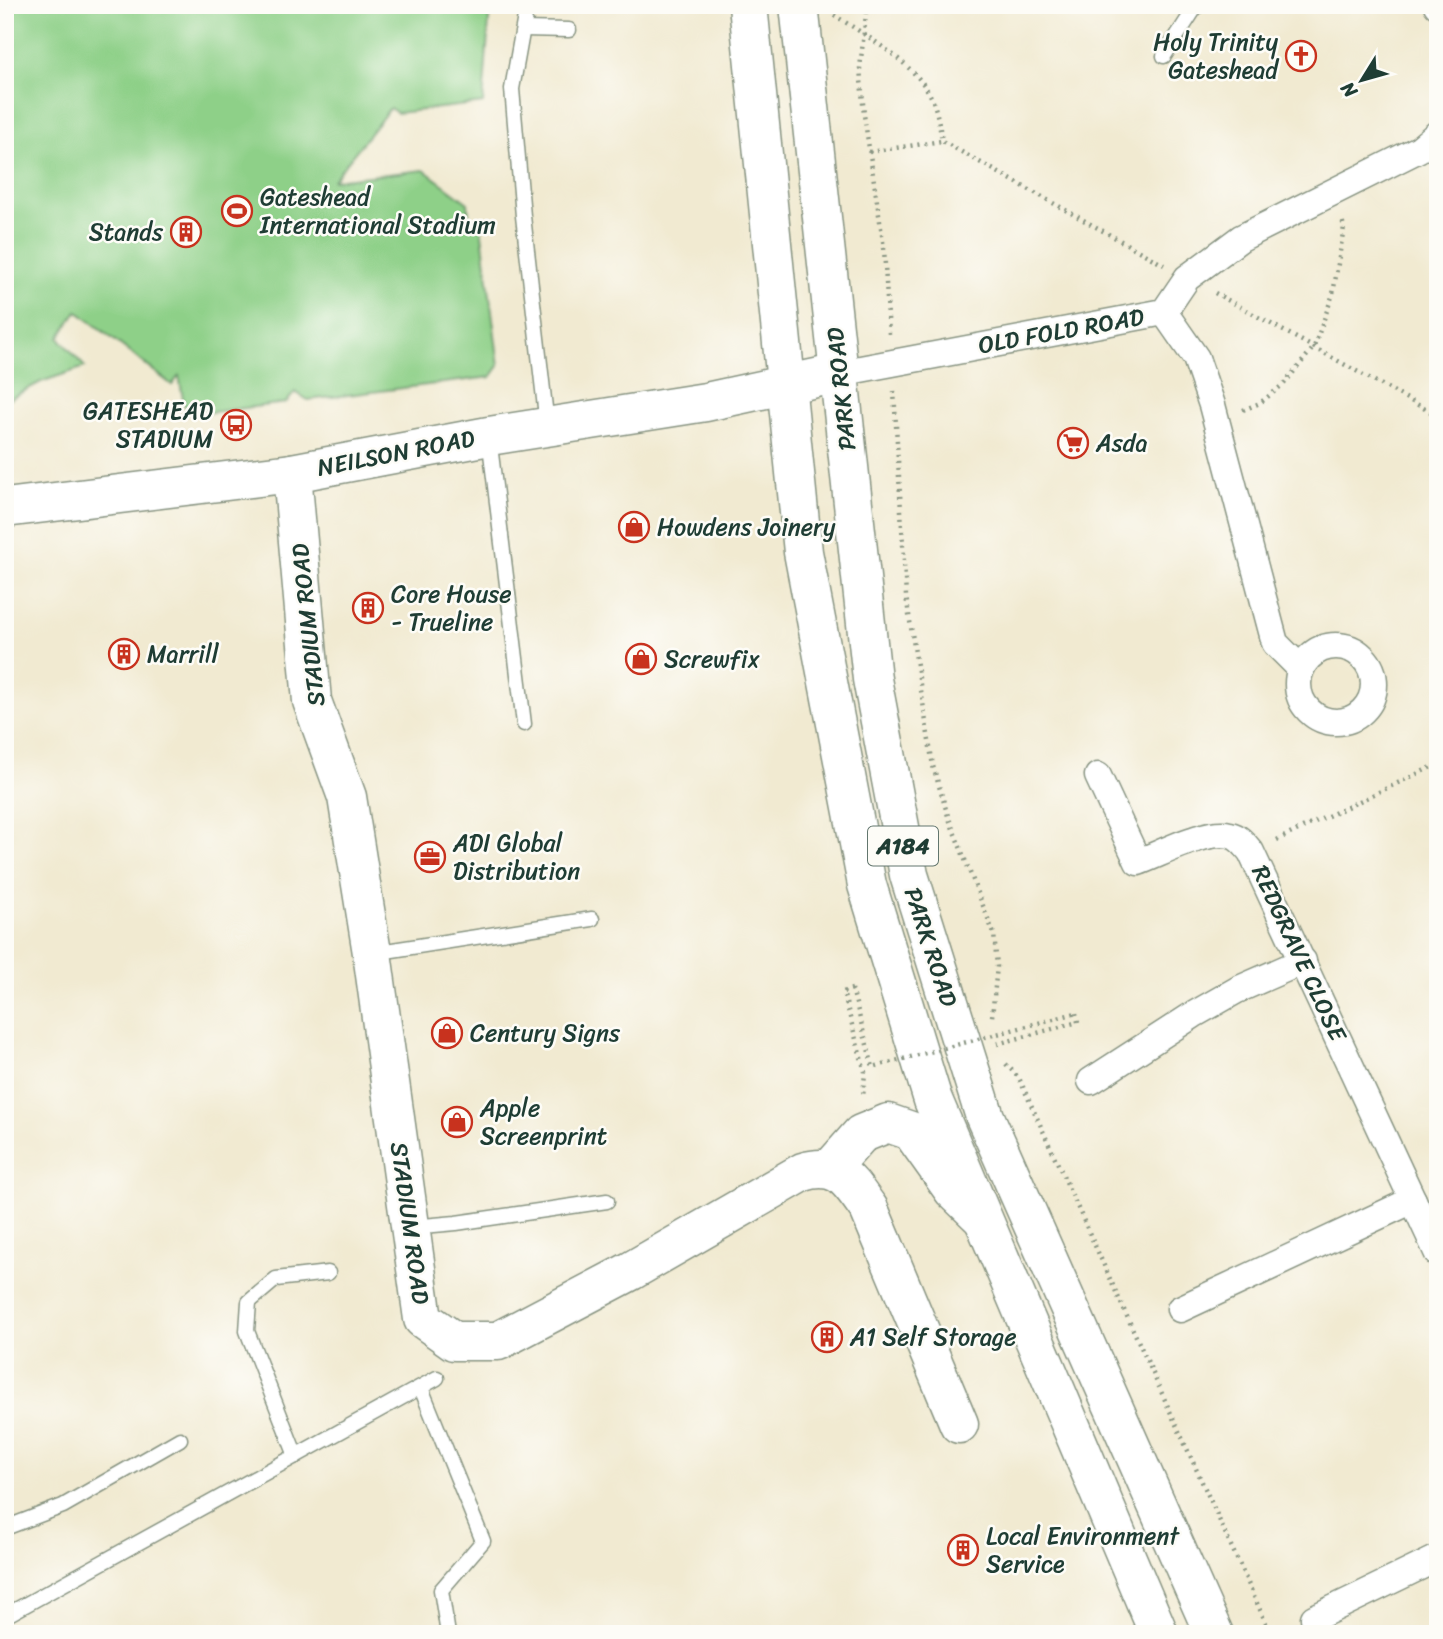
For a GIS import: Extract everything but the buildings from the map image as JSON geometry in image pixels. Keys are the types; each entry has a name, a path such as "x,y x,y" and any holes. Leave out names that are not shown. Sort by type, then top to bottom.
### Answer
{"main road":[{"name":"PARK ROAD","path":"748,5 803,552 867,885 933,1100 1159,1634"},
{"name":"PARK ROAD","path":"799,5 872,679 909,875 985,1117 1214,1634"},
{"name":"NEILSON ROAD","path":"5,508 292,473 489,436 706,402 839,373"},
{"name":"STADIUM ROAD","path":"292,473 312,701 347,797 372,953 423,1319 454,1341 498,1341 631,1271 803,1172 818,1167 831,1168"},
{"path":"959,1424 869,1209 849,1183 831,1168 861,1134 888,1123 911,1131 953,1190 984,1220"}],"street":[{"name":"OLD FOLD ROAD","path":"839,373 1164,312 1187,278 1241,238 1419,149 1438,133"},
{"path":"1164,312 1196,358 1216,419 1229,504 1275,643 1301,669"},
{"name":"REDGRAVE CLOSE","path":"1098,776 1138,862 1202,837 1218,834 1238,838 1251,852 1438,1254"},
{"path":"1091,1081 1237,990 1303,961"},
{"path":"1180,1309 1413,1200"},
{"path":"1314,1618 1438,1558"}],"lane":[{"path":"527,5 512,89 547,427"},
{"path":"1164,56 1197,5"},
{"path":"523,29 569,30"},
{"path":"489,436 524,724"},
{"path":"372,953 592,919"},
{"path":"410,1227 607,1201"},
{"path":"296,1456 247,1331 249,1302 276,1279 328,1273"},
{"path":"5,1616 437,1378"},
{"path":"421,1388 483,1541 441,1590 448,1634"},
{"path":"5,1528 63,1506 180,1438"}],"path":[{"path":"867,5 860,68 869,152 884,248 906,596 933,766 948,816 994,934 997,966 992,1020"},
{"path":"864,34 886,48 926,86 934,103 942,141"},
{"path":"869,152 942,141 1438,416"},
{"path":"1216,419 1260,403 1284,384 1314,347 1333,294 1344,227 1336,191"},
{"path":"1251,852 1438,764"},
{"path":"861,1134 865,1072 843,992 852,989 873,1067 1076,1013 1078,1022 989,1046 990,1033"},
{"path":"1004,1062 1019,1078 1270,1634"}],"green space":[{"name":"Gateshead International Stadium","path":"5,5 490,5 483,103 397,113 390,108 333,180 424,170 468,203 469,219 481,226 499,366 491,377 308,400 295,392 286,403 197,414 184,405 179,376 172,385 77,311 59,338 85,367 41,382 5,401"}],"place":[{"name":"Holy Trinity Gateshead","path":"1301,56"},
{"name":"Gateshead International Stadium","path":"237,211"},
{"name":"Stands","path":"186,232"},
{"name":"GATESHEAD STADIUM","path":"236,425"},
{"name":"Asda","path":"1073,443"},
{"name":"Howdens Joinery","path":"634,527"},
{"name":"Core House - Trueline","path":"368,608"},
{"name":"Marrill","path":"124,654"},
{"name":"Screwfix","path":"641,659"},
{"name":"ADI Global Distribution","path":"430,857"},
{"name":"Century Signs","path":"447,1033"},
{"name":"Apple Screenprint","path":"457,1122"},
{"name":"A1 Self Storage","path":"827,1337"},
{"name":"Local Environment Service","path":"963,1550"}]}
